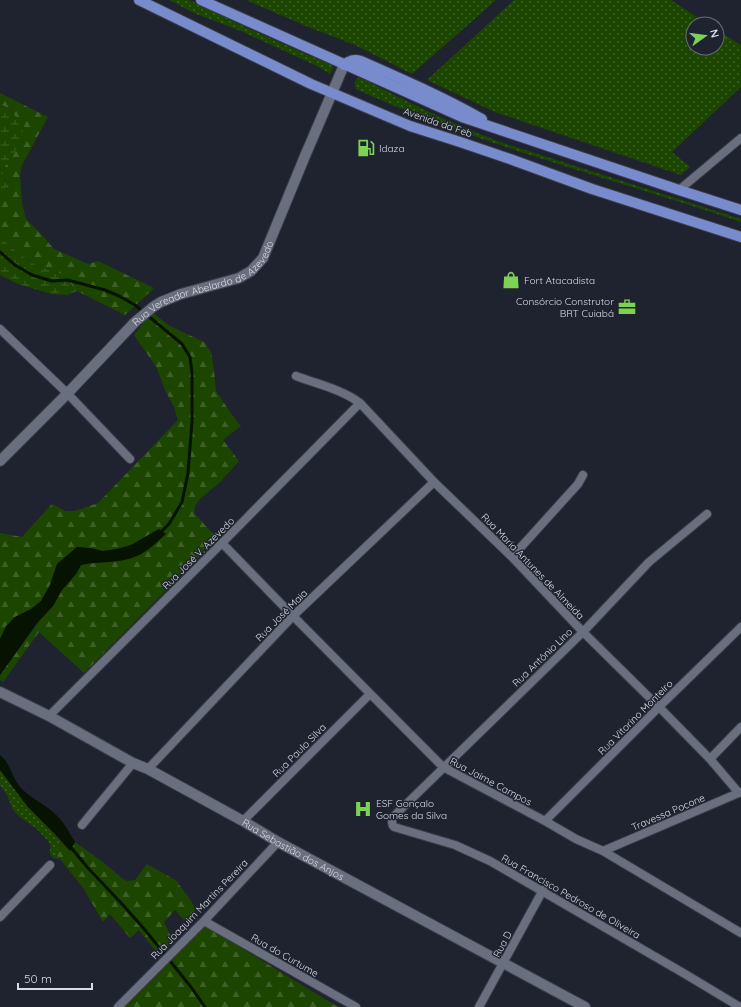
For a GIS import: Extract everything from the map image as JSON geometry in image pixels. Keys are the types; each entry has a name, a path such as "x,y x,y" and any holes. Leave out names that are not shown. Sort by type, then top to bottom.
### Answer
{"main road":[{"name":"Avenida da Feb","path":"139,0 311,84 410,126 510,159 592,189 741,237"},
{"path":"201,0 344,65 353,60 361,61 469,111 501,130 741,210"}],"street":[{"name":"Rua Vereador Abelardo de Azevedo","path":"0,461 135,322 152,307 160,302 181,294 239,278 252,271 263,258 344,65"},
{"path":"679,190 741,138"},
{"path":"0,329 67,393 130,459"},
{"name":"Rua Maria Antunes de Almeida","path":"296,376 344,393 360,402 434,482 512,557 583,632 710,759 740,792"},
{"name":"Rua José V. Azevedo","path":"49,716 360,402"},
{"path":"512,557 578,484 583,475"},
{"name":"Rua José Maia","path":"148,770 293,616 434,482"},
{"name":"Rua Antônio Lino","path":"393,817 583,632 648,562 707,514"},
{"name":"Rua Jaime Campos","path":"222,543 443,767 576,839 604,851 741,933"},
{"name":"Rua Vitorino Monteiro","path":"545,821 741,627"},
{"name":"Rua Sebastião dos Anjos","path":"0,692 49,716 243,821 278,842 586,1007"},
{"name":"Rua Paulo Silva","path":"243,821 370,694"},
{"path":"710,759 741,727"},
{"path":"82,826 134,763"},
{"name":"Travessa Pocone","path":"604,851 740,792"},
{"name":"Rua Francisco Pedroso de Oliveira","path":"393,817 392,825 394,827 455,845 490,861 543,890 740,1007"},
{"name":"Rua Joaquim Martins Pereira","path":"118,1007 204,921 278,842"},
{"path":"0,917 50,864"},
{"name":"Rua D","path":"479,1007 543,890"},
{"name":"Rua do Curtume","path":"204,921 356,1007"}],"green space":[{"path":"169,0 189,0 330,64 333,68 330,74 317,66 241,31 194,13"},
{"path":"246,0 496,0 412,74 355,45"},
{"path":"514,0 671,0 695,16 685,16 685,56 725,56 725,35 741,45 741,87 672,152 690,167 681,175 495,112 427,80"},
{"path":"358,78 363,79 448,120 500,142 741,219 741,222 450,128 356,89 355,83"},
{"path":"0,93 48,117 22,165 20,175 22,203 26,219 54,249 88,264 98,261 154,288 125,315 77,291 62,274 36,265 19,254 3,240 0,229 0,197 6,195 7,185 2,170 13,155 5,106 0,106"},
{"path":"0,106 5,107 13,113 24,134 13,155 2,170 7,185 6,195 0,197"},
{"path":"0,229 3,240 19,254 36,265 62,274 77,291 67,295 52,294 18,284 0,275"},
{"path":"152,312 168,325 204,342 211,352 216,391 241,426 223,440 239,461 220,482 200,499 195,506 194,513 215,536 198,558 84,673 39,632 3,682 0,680 0,675 38,623 53,606 62,590 76,574 81,565 117,561 159,529 131,545 117,549 103,551 77,547 57,564 50,585 41,601 31,609 15,617 6,626 0,639 0,533 22,537 52,504 65,511 75,511 98,503 178,420 157,368 134,335"},
{"path":"0,770 28,807 62,842 56,854 59,858 52,857 50,851 51,846 48,841 37,829 13,810 7,795 0,785"},
{"path":"62,842 70,851 75,842 127,881 135,880 147,864 177,881 194,906 195,915 192,921 188,923 175,910 164,922 172,939 171,944 159,955 139,930 130,938 110,914 103,922 84,889 56,854"},
{"path":"205,926 338,1007 125,1007"}],"shaded area":[{"path":"159,529 166,534 137,556 130,559 81,565 76,574 62,590 53,606 37,623 0,675 0,639 6,626 15,617 31,609 41,601 50,585 57,564 77,547 103,551 117,549 131,545"},
{"path":"0,755 7,763 15,780 21,788 57,815 63,822 75,842 70,851 28,807 0,770"}],"waterway":[{"path":"0,252 15,265 32,275 52,281 67,280 105,290 119,296 135,305 182,344 190,357 192,373 192,422 188,473 182,502 169,524 160,533"},
{"path":"69,845 87,867 145,930 191,987 205,1007"}],"place":[{"name":"Idaza","path":"366,148"},
{"name":"Fort Atacadista","path":"511,280"},
{"name":"Consórcio Construtor BRT Cuiabá","path":"627,307"},
{"name":"ESF Gonçalo Gomes da Silva","path":"363,809"}]}
